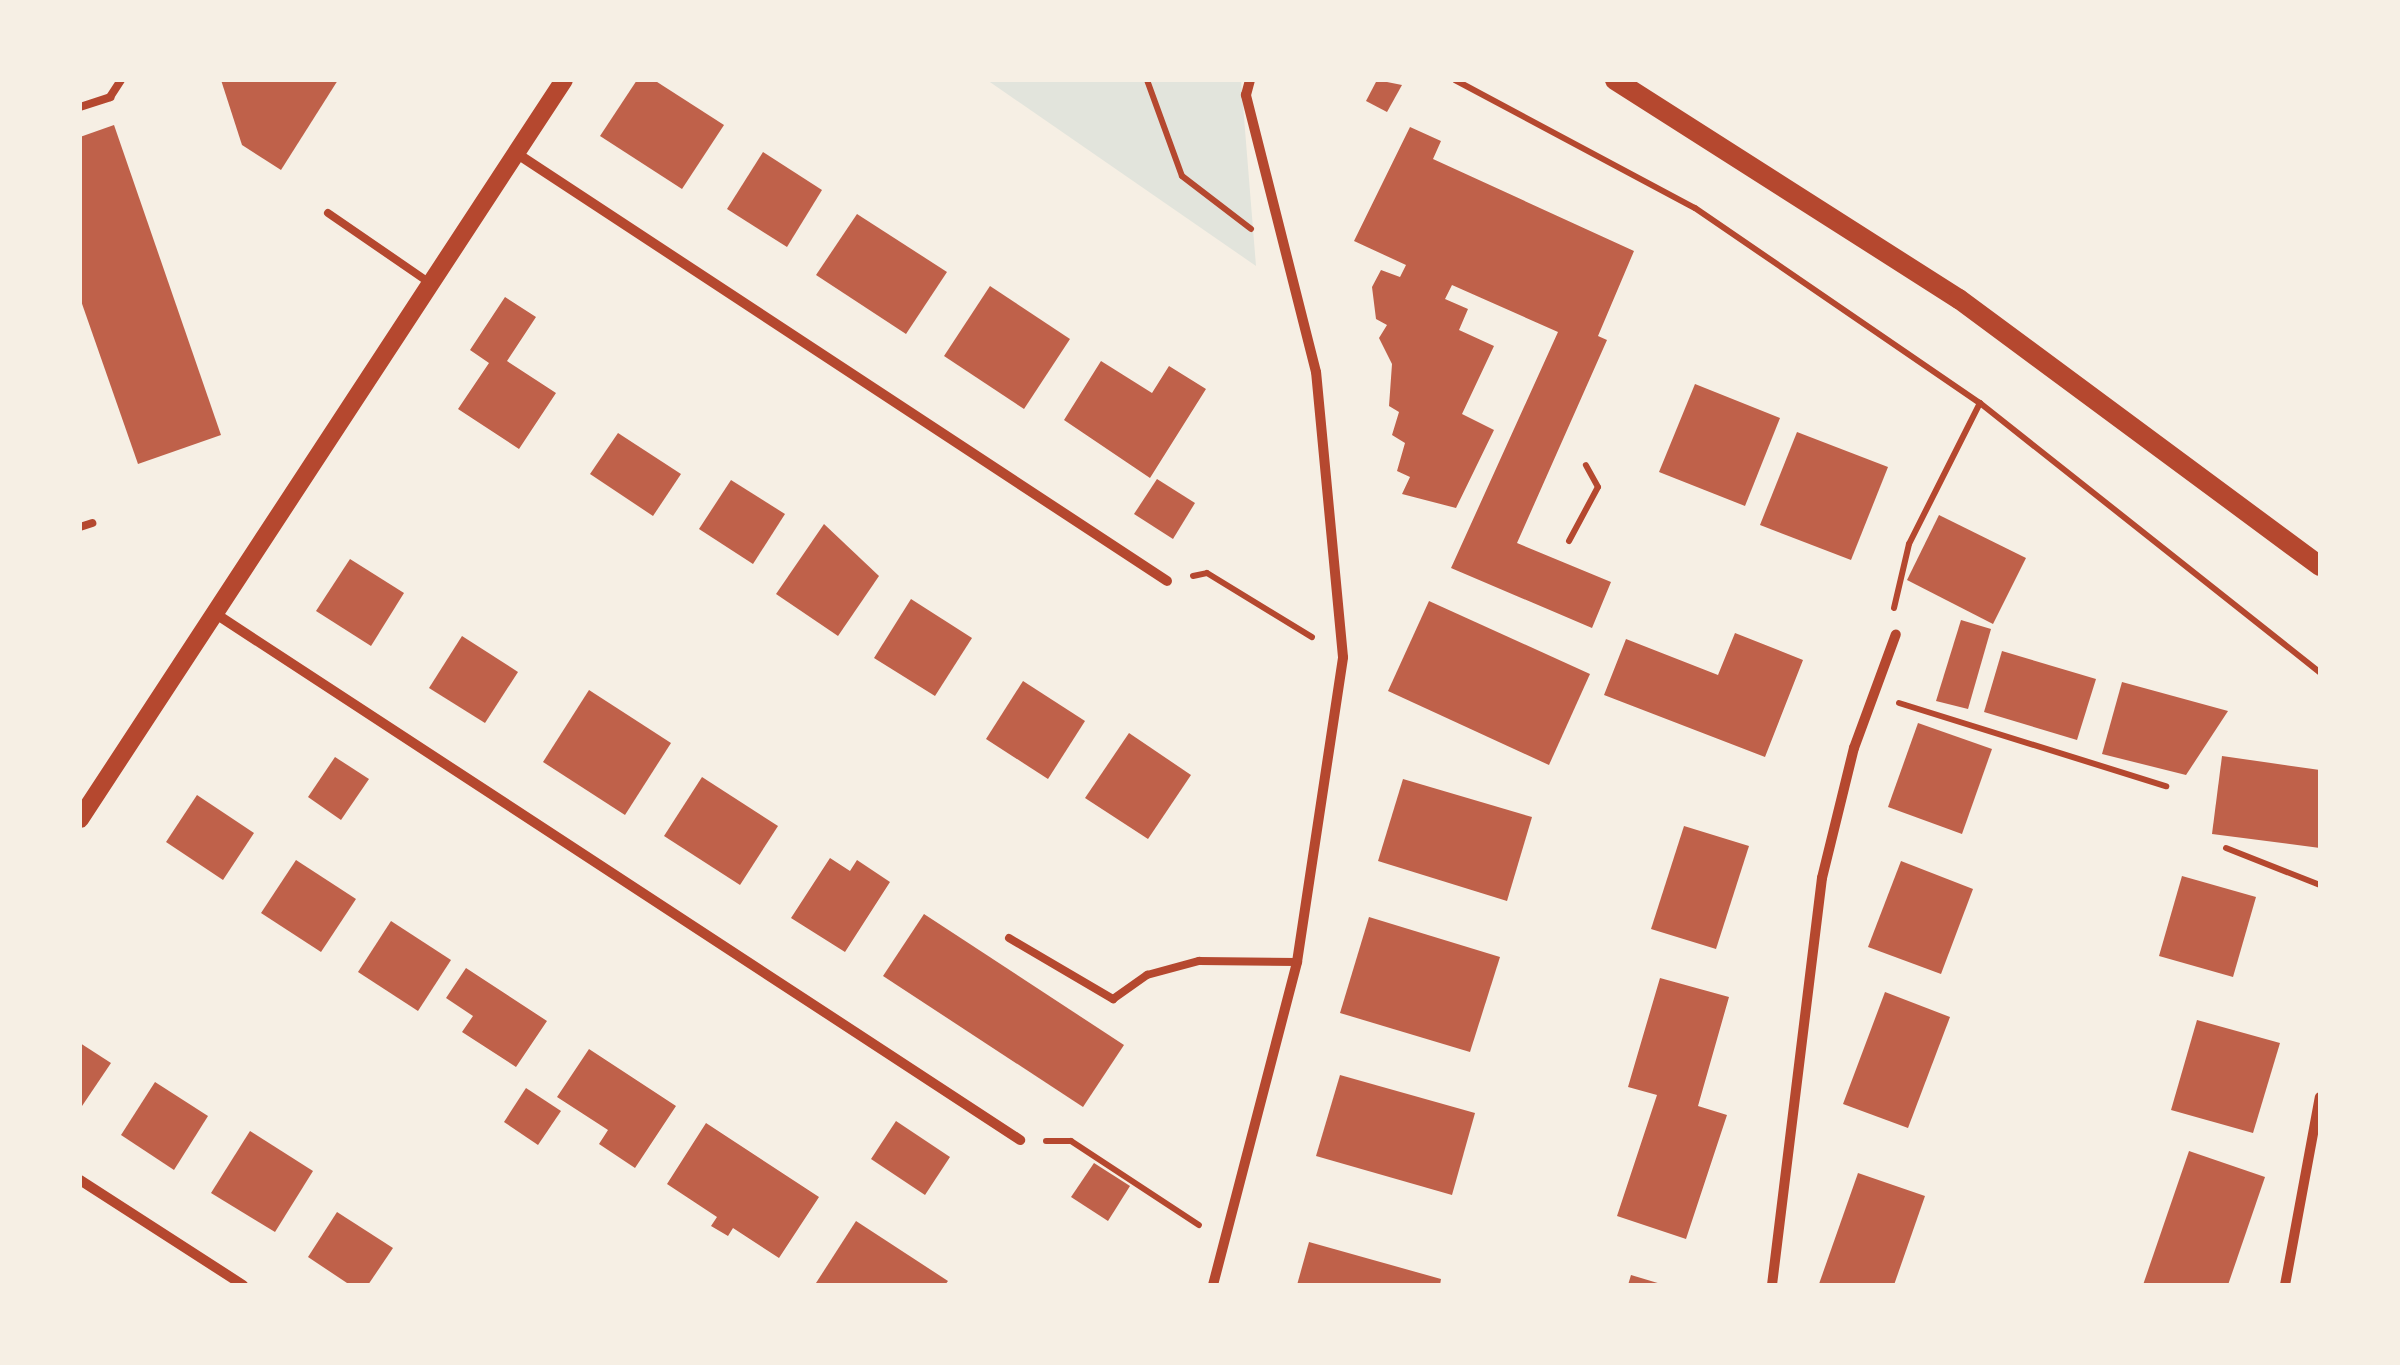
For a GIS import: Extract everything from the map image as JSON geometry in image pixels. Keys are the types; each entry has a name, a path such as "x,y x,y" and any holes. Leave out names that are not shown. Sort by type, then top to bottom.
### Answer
{"main road":[{"path":"1616,80 1959,299 2320,566"}],"street":[{"path":"80,819 216,614 427,281 564,80"},
{"path":"1212,1285 1298,962 1343,656 1336,509 1288,258 1246,96 1250,80"},
{"path":"516,152 1167,581"},
{"path":"216,614 1020,1140"},
{"path":"1772,1285 1822,878 1874,695 1896,634"},
{"path":"2285,1285 2320,1097"},
{"path":"80,1180 242,1285"}],"lane":[{"path":"80,107 110,97 121,80"},
{"path":"328,213 427,281"},
{"path":"80,527 92,523"},
{"path":"1009,938 1113,999 1147,975 1199,960 1298,962"}],"path":[{"path":"1147,80 1182,176 1288,258"},
{"path":"1455,80 1694,208 1980,403 2320,672"},
{"path":"1896,634 1892,592 1909,544 1980,403"},
{"path":"1570,541 1598,487 1586,464"},
{"path":"1167,581 1207,573 1343,656"},
{"path":"1874,695 2166,786"},
{"path":"2226,848 2320,885"},
{"path":"1020,1140 1071,1141 1224,1242"}],"shaded area":[{"path":"987,80 1241,80 1256,266"}],"building":[{"path":"221,80 338,80 281,170 242,145"},
{"path":"637,80 654,80 724,125 682,189 600,136"},
{"path":"1377,80 1402,85 1387,112 1366,101"},
{"path":"114,125 221,435 138,464 80,298 80,137"},
{"path":"1410,127 1441,141 1433,159 1634,251 1598,336 1607,340 1517,543 1611,582 1592,628 1451,568 1558,332 1452,285 1445,299 1468,309 1459,330 1494,346 1462,414 1494,430 1456,508 1402,494 1410,477 1397,471 1405,443 1392,435 1399,412 1389,406 1392,364 1379,338 1387,325 1376,319 1372,287 1381,270 1400,277 1406,265 1354,241"},
{"path":"763,152 822,190 787,247 727,209"},
{"path":"857,214 947,272 906,334 816,275"},
{"path":"990,286 1070,339 1024,409 944,356"},
{"path":"505,297 536,317 507,361 556,393 519,449 458,409 489,363 470,350"},
{"path":"1101,361 1152,393 1169,366 1206,389 1150,478 1064,420"},
{"path":"1695,384 1780,418 1745,506 1659,472"},
{"path":"1797,432 1888,467 1851,560 1760,525"},
{"path":"618,433 681,474 653,516 590,474"},
{"path":"1157,479 1195,503 1173,539 1134,514"},
{"path":"731,480 785,514 753,564 699,529"},
{"path":"1939,515 2026,558 1993,624 1907,580"},
{"path":"824,524 879,576 838,636 776,594"},
{"path":"350,559 404,593 371,646 316,611"},
{"path":"911,599 972,638 935,696 874,658"},
{"path":"1429,601 1590,674 1549,765 1388,691"},
{"path":"1961,620 1991,629 1968,709 1936,701"},
{"path":"1735,633 1803,660 1765,757 1604,695 1626,639 1718,675"},
{"path":"462,636 518,672 485,723 429,688"},
{"path":"2002,651 2096,679 2077,740 1984,712"},
{"path":"1023,681 1085,721 1048,779 986,739"},
{"path":"2122,682 2228,711 2186,775 2102,754"},
{"path":"589,690 671,743 625,815 543,762"},
{"path":"1918,723 1992,749 1962,834 1888,807"},
{"path":"1129,733 1191,775 1148,839 1085,798"},
{"path":"2222,756 2320,770 2320,848 2212,834"},
{"path":"335,757 369,779 341,820 308,797"},
{"path":"702,777 778,826 740,885 664,836"},
{"path":"1403,779 1532,817 1507,901 1378,861"},
{"path":"197,795 254,833 223,880 166,842"},
{"path":"1684,826 1749,846 1716,949 1651,929"},
{"path":"830,858 850,871 857,860 890,882 845,952 791,918"},
{"path":"296,860 356,899 321,952 261,913"},
{"path":"1901,861 1973,889 1941,974 1868,947"},
{"path":"2182,876 2256,897 2233,977 2159,956"},
{"path":"924,914 1124,1045 1083,1107 883,976"},
{"path":"1369,917 1500,957 1470,1052 1340,1013"},
{"path":"391,921 451,960 418,1011 358,972"},
{"path":"466,968 547,1021 516,1067 462,1032 473,1016 446,998"},
{"path":"1660,978 1729,997 1698,1106 1727,1115 1686,1239 1617,1216 1657,1095 1628,1087"},
{"path":"1885,992 1950,1017 1908,1128 1843,1104"},
{"path":"2197,1020 2280,1043 2253,1133 2171,1110"},
{"path":"80,1043 111,1063 80,1109"},
{"path":"589,1049 676,1106 635,1168 599,1144 608,1130 557,1097"},
{"path":"1340,1075 1475,1113 1452,1195 1316,1156"},
{"path":"155,1082 208,1116 174,1170 121,1135"},
{"path":"526,1088 561,1111 538,1145 504,1122"},
{"path":"896,1121 950,1157 925,1195 871,1159"},
{"path":"706,1123 819,1197 779,1258 733,1228 728,1236 711,1226 717,1217 667,1184"},
{"path":"250,1131 313,1171 275,1232 211,1193"},
{"path":"2189,1151 2265,1177 2228,1285 2143,1285"},
{"path":"1094,1163 1130,1186 1108,1221 1071,1197"},
{"path":"1858,1173 1925,1196 1894,1285 1819,1284"},
{"path":"337,1212 393,1248 368,1285 350,1285 308,1257"},
{"path":"856,1221 948,1281 945,1285 816,1283"},
{"path":"1309,1242 1441,1279 1440,1285 1297,1285"},
{"path":"1631,1275 1661,1284 1661,1285 1628,1285"}]}
